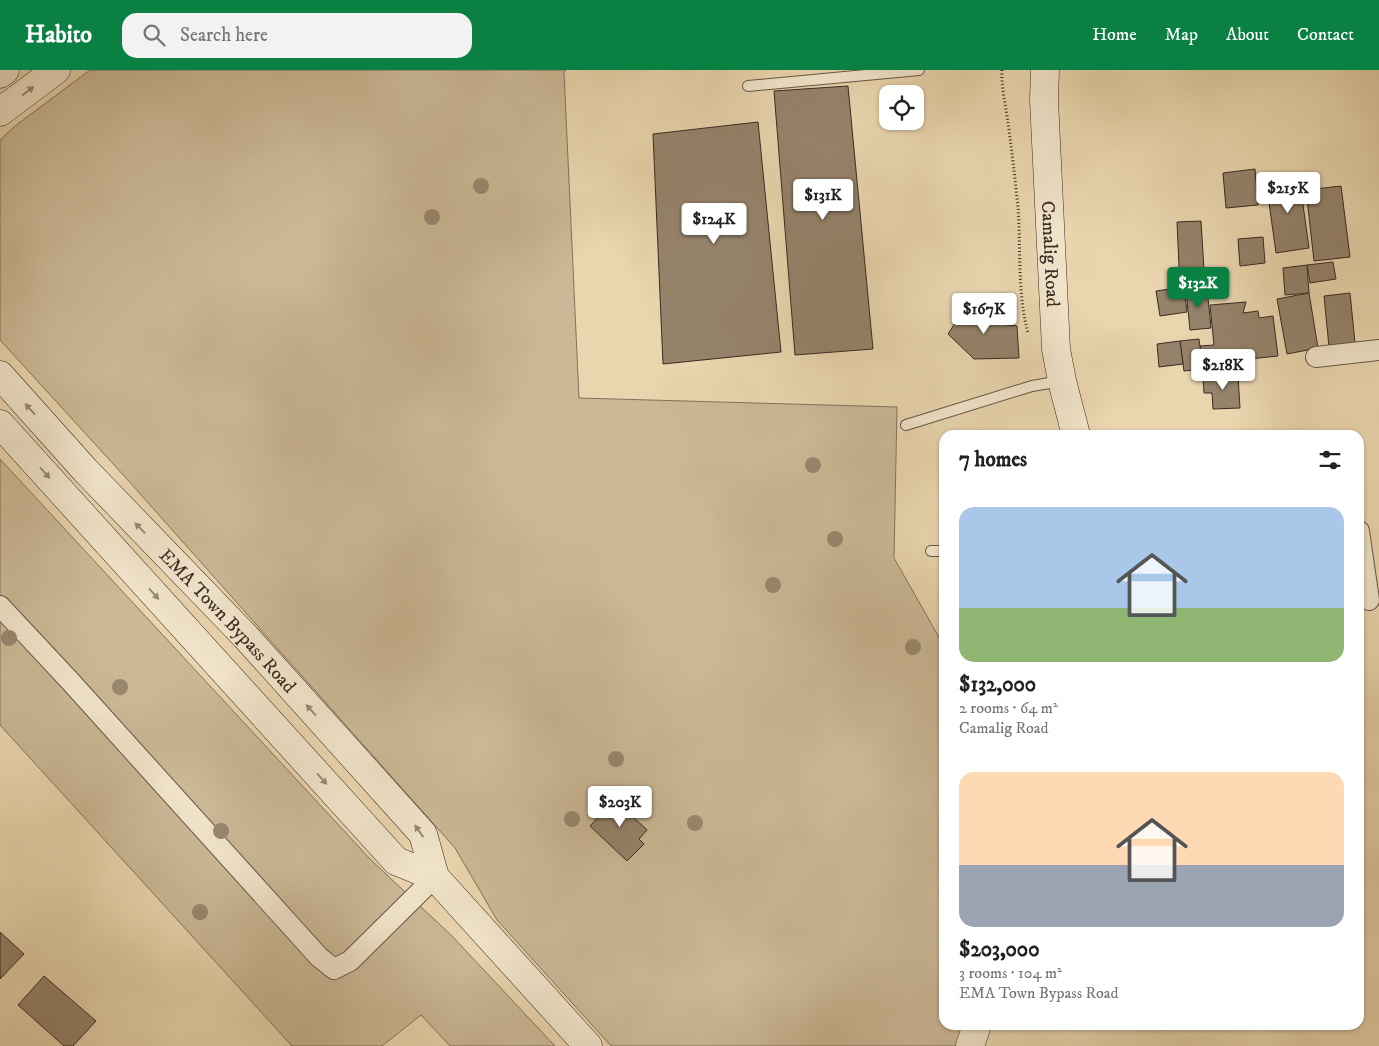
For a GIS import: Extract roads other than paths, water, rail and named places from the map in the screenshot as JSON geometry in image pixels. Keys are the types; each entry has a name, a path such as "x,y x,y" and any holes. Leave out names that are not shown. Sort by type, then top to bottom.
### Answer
{"street":[{"path":"0,74 6,70"},
{"path":"0,112 56,70"},
{"name":"Camalig Road","path":"1044,70 1056,349 1075,430"},
{"path":"1316,358 1379,350"},
{"name":"EMA Town Bypass Road","path":"0,376 85,470 246,637 423,834 434,877"},
{"name":"EMA Town Bypass Road","path":"0,424 396,861 434,877 588,1046"},
{"path":"1364,566 1369,600"},
{"path":"0,606 77,688 319,957 334,969 350,961 434,877"},
{"path":"970,1046 975,1030"}],"lane":[{"path":"748,86 919,70"},
{"path":"906,425 1032,386 1062,380"},
{"path":"932,551 939,551"}]}
